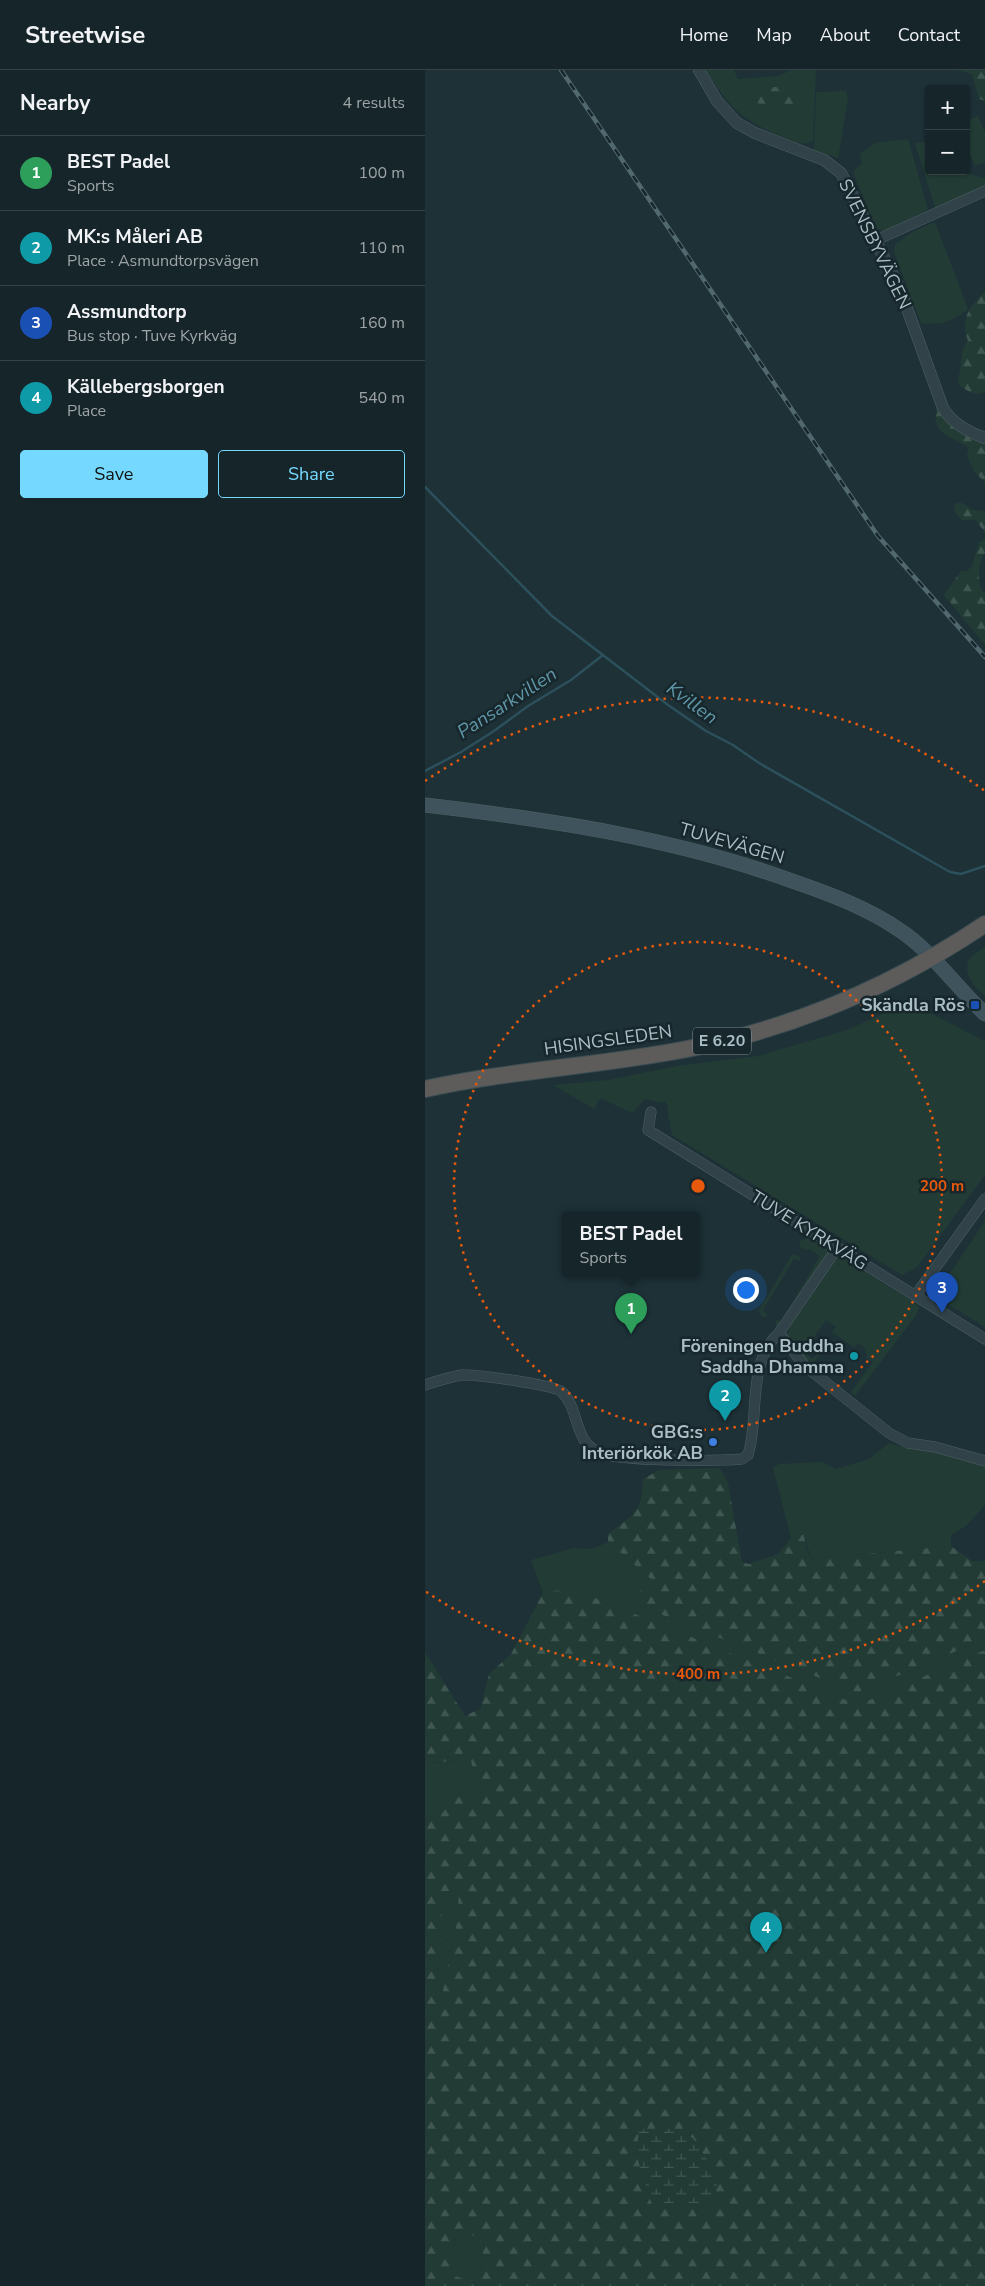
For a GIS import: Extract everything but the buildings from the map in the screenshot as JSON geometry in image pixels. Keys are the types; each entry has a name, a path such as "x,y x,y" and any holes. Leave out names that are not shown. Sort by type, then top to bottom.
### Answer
{"highway":[{"name":"E 6.20","path":"931,958 985,924"},
{"name":"HISINGSLEDEN","path":"425,1089 487,1077 686,1049 746,1035 787,1023 843,1002 931,958"}],"main road":[{"name":"TUVEVÄGEN","path":"425,805 608,830 739,863 793,881 847,902 899,930 931,958 985,1014"}],"street":[{"name":"SVENSBYVÄGEN","path":"699,70 717,101 737,122 755,133 823,160 837,169 849,187 909,311 931,379 943,408 955,422 985,438"},
{"path":"874,241 985,191"},
{"name":"TUVE KYRKVÄG","path":"651,1112 648,1130 985,1339"},
{"path":"915,1296 985,1199"},
{"path":"425,1385 449,1378 473,1375 548,1386 561,1390 573,1407 582,1438 599,1453 659,1459 742,1458 748,1455 750,1449 761,1363 766,1349 779,1334 837,1248"},
{"path":"779,1334 805,1366 889,1433 908,1443 935,1447 985,1461"}],"green space":[{"path":"706,70 734,70 738,79 778,76 791,70 816,70 813,141 809,143 794,142 747,119 722,95"},
{"path":"959,70 985,70 985,101 979,99 972,74"},
{"path":"794,86 798,93 798,104 793,107 763,105 754,102 753,98 758,88"},
{"path":"846,91 848,98 838,158 814,150 816,92"},
{"path":"978,116 985,132 985,162 975,166 970,155 970,119"},
{"path":"908,139 928,210 884,231 877,230 853,172 862,163 860,154 875,143"},
{"path":"925,142 925,175 970,174 985,179 985,186 935,208 915,143"},
{"path":"935,222 968,309 946,322 928,324 921,323 894,252 895,244 914,231"},
{"path":"985,291 985,392 977,394 958,384 963,349 968,341 965,325 966,319 975,302"},
{"path":"937,406 985,441 985,483 974,471 967,455 969,448 943,433 939,428 936,423"},
{"path":"962,503 973,510 985,511 985,533 976,520 962,520 954,511 955,504"},
{"path":"985,539 985,553 981,561 979,580 985,593 985,645 944,595 961,571 967,571 972,566 979,542"},
{"path":"985,947 985,996 970,979 967,968 971,957"},
{"path":"902,1005 932,1014 985,1041 985,1175 917,1267 902,1275 672,1135 666,1101 661,1103 645,1099 632,1113 600,1098 594,1109 553,1085 608,1080 677,1066 758,1056 847,1030"},
{"path":"985,1221 985,1327 935,1296"},
{"path":"807,1238 825,1246 829,1252 779,1327 776,1326 775,1319 781,1322 820,1256 809,1249 805,1250 800,1247 800,1241"},
{"path":"794,1254 800,1257 800,1261 794,1259 763,1310 768,1315 764,1318 758,1312"},
{"path":"840,1256 919,1307 916,1315 855,1396 851,1392 873,1362 866,1357 868,1354 865,1352 866,1349 858,1343 854,1348 832,1332 836,1327 826,1320 803,1352 813,1359 825,1343 828,1344 812,1365 787,1339 790,1326 836,1258"},
{"path":"889,1443 915,1450 932,1451 985,1466 985,1505 966,1526 951,1535 951,1546 811,1559 804,1535 795,1534 791,1539 773,1468 779,1464 822,1462 836,1469 869,1459"},
{"path":"720,1468 728,1483 742,1562 749,1564 778,1554 795,1534 804,1535 806,1548 811,1559 951,1546 972,1561 985,1561 985,1639 857,1693 630,1602 651,1579 608,1542 608,1534 635,1512 641,1500 643,1479 659,1470"},
{"path":"608,1542 652,1579 630,1602 857,1693 985,1639 985,1650 859,1706 571,1588 543,1593 531,1560 574,1548 592,1549"},
{"path":"571,1588 858,1705 985,1650 985,2286 425,2286 425,1822 443,1812 458,1796 479,1794 470,1757 442,1762 425,1759 425,1652 465,1716 481,1708 489,1674 511,1654 543,1593","holes":["442,1891 459,1892 456,1927 441,2001 435,2000 442,1935","461,2230 484,2241 479,2284 452,2275 455,2232"]},
{"path":"470,1757 479,1795 458,1796 443,1812 425,1822 425,1759 439,1763"},
{"path":"441,1891 459,1892 456,1927 442,2001 435,2000 442,1935"},
{"path":"666,2128 693,2138 711,2166 717,2186 710,2204 652,2205 636,2154 639,2130"},
{"path":"461,2230 484,2241 479,2285 452,2275 455,2232"}],"waterway":[{"name":"Kvillen","path":"425,487 552,616 668,705 706,731 950,872 961,874 985,866"},
{"name":"Pansarkvillen","path":"425,771 461,752 494,731 528,706 571,680 603,655"}],"railway":[{"path":"561,70 878,536 985,657"}],"place":[{"name":"Skändla Rös","path":"975,1005"},
{"name":"Assmundtorp","path":"942,1313"},
{"name":"BEST Padel","path":"631,1334"},
{"name":"Föreningen Buddha Saddha Dhamma","path":"854,1356"},
{"name":"MK:s Måleri AB","path":"725,1421"},
{"name":"GBG:s Interiörkök AB","path":"713,1442"},
{"name":"Källebergsborgen","path":"766,1953"}]}
